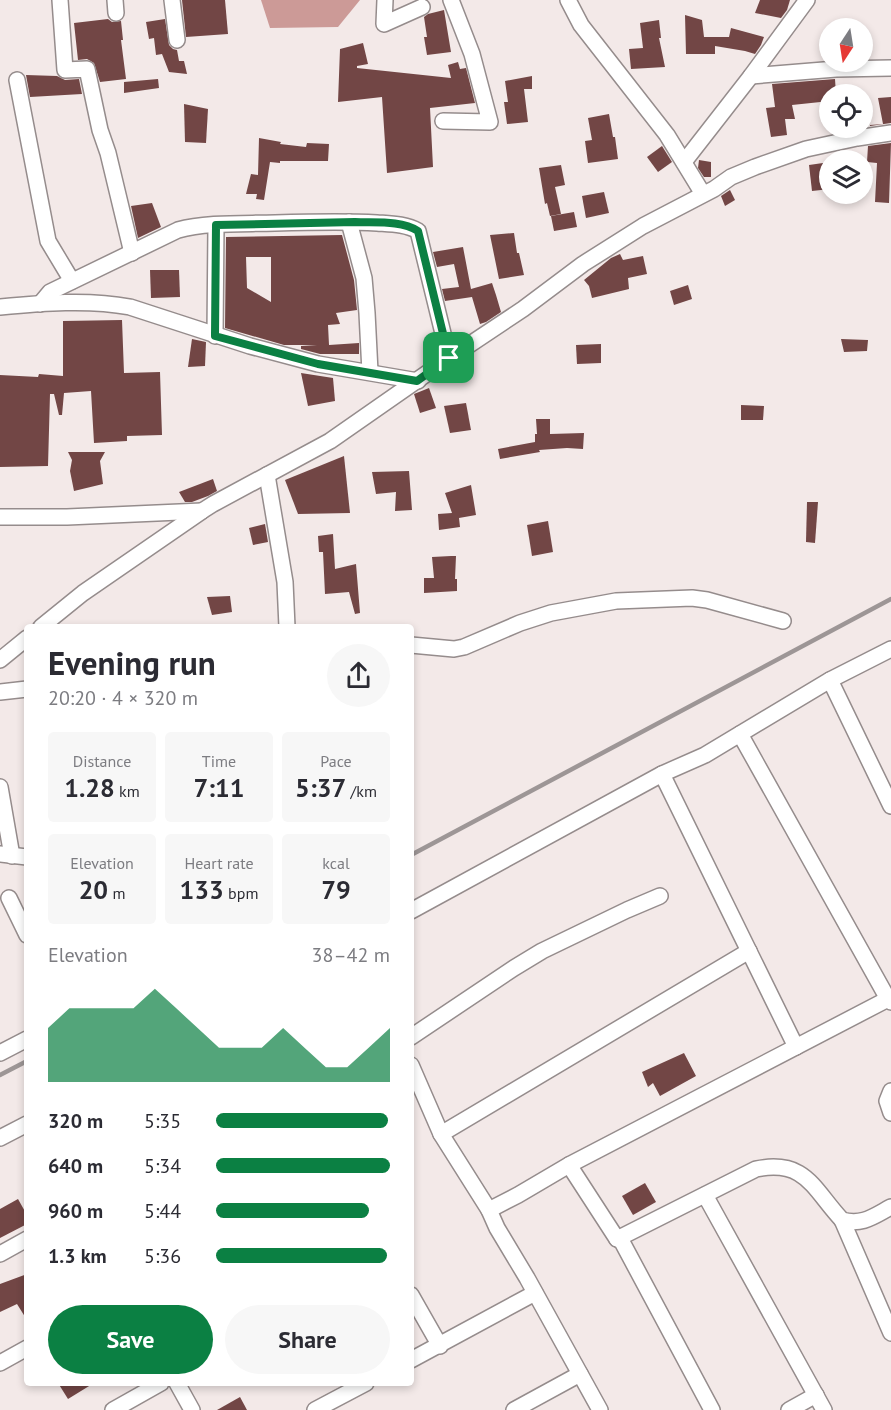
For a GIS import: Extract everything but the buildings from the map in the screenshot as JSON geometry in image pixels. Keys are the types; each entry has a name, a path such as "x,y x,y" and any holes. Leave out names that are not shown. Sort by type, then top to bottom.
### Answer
{"street":[{"path":"60,0 65,70 87,69 100,130 108,153 132,253"},
{"path":"172,0 177,40"},
{"path":"385,0 384,24 422,3 443,0"},
{"path":"443,121 490,122 472,54 450,0"},
{"path":"568,0 581,25 667,135 703,194"},
{"path":"684,162 807,0"},
{"path":"751,76 836,69 891,68"},
{"path":"17,80 48,241 72,281"},
{"path":"45,624 83,593 202,511 330,441 523,309 583,264 643,226 755,166 806,149 891,133"},
{"path":"40,304 50,292 178,230 187,228 216,225 349,222 398,225 412,227 418,231 449,358"},
{"path":"349,222 364,278 370,372"},
{"path":"215,336 216,225"},
{"path":"0,307 110,303 215,336 318,364 417,381"},
{"path":"267,475 285,582 286,624"},
{"path":"0,517 67,517 202,511"},
{"path":"414,645 454,649 464,647 520,623 551,613 616,601 692,598 783,621"},
{"path":"0,660 24,640"},
{"path":"414,909 662,774 705,755 831,680 891,649"},
{"path":"831,680 891,806"},
{"path":"0,692 24,689"},
{"path":"489,1210 570,1165 890,1000 740,734"},
{"path":"662,774 796,1047"},
{"path":"0,787 13,856"},
{"path":"414,1035 542,951 660,896"},
{"path":"9,898 24,929"},
{"path":"441,1134 748,951"},
{"path":"0,1053 24,1041"},
{"path":"414,1072 441,1134 489,1210 600,1410"},
{"path":"891,1091 887,1101 891,1113"},
{"path":"0,1138 24,1126"},
{"path":"570,1165 618,1239 621,1240 712,1410"},
{"path":"618,1239 756,1169 783,1166 804,1175 842,1220 889,1325"},
{"path":"705,1194 824,1410"},
{"path":"842,1220 864,1222 891,1207"},
{"path":"0,1254 24,1241"},
{"path":"414,1359 536,1293"},
{"path":"414,1300 440,1346"},
{"path":"0,1363 24,1350"},
{"path":"514,1410 580,1374"},
{"path":"113,1410 156,1386"},
{"path":"179,1386 192,1410"},
{"path":"315,1410 360,1386"},
{"path":"789,1410 816,1395"}],"shaded area":[{"path":"261,0 360,0 338,27 270,28"}],"railway":[{"path":"414,853 891,599"},
{"path":"0,1075 24,1063"}],"route":[{"path":"355,222 412,227 418,231 449,358 417,381 318,364 215,336 216,225 355,222"}]}
